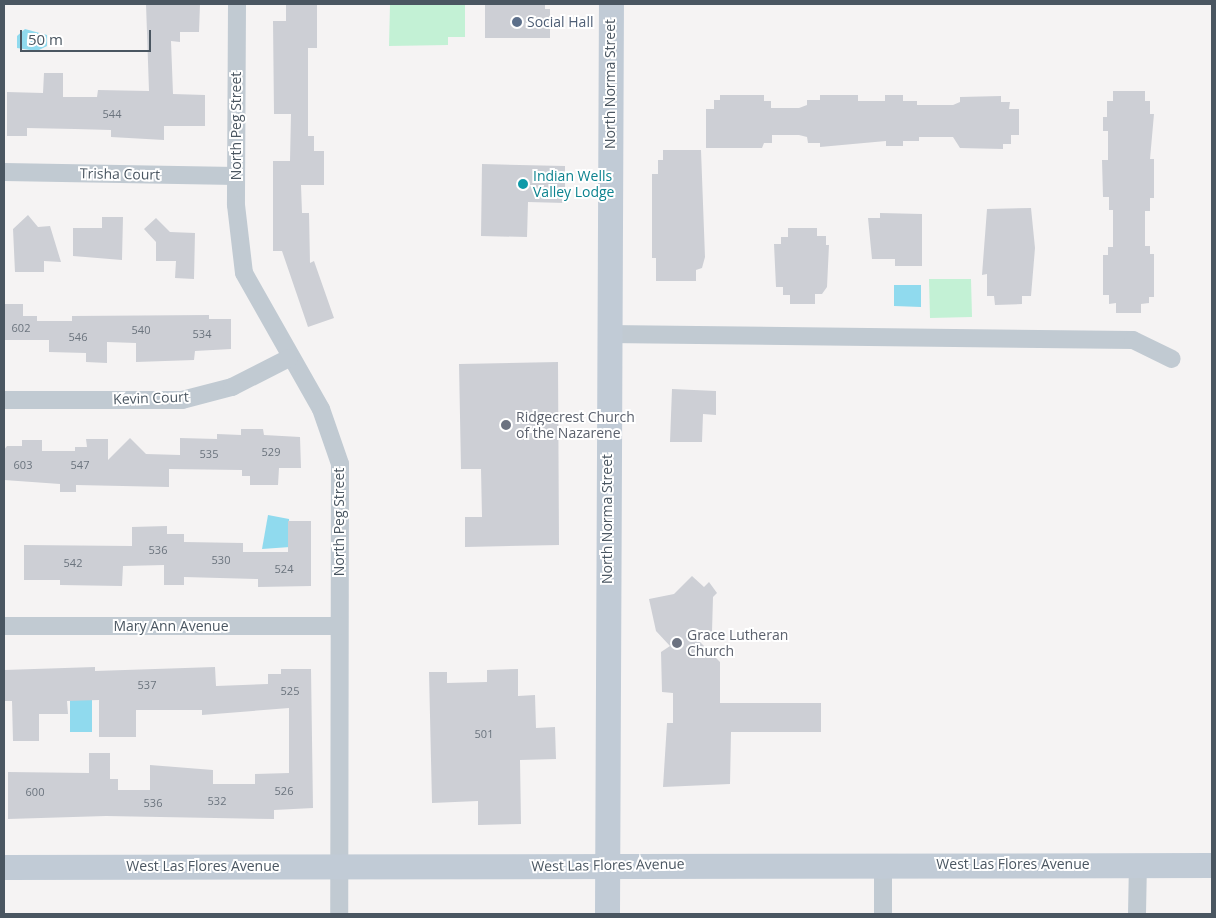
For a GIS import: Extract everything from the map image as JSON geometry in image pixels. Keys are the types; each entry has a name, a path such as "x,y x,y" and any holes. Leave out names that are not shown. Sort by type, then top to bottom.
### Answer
{"main road":[{"name":"North Norma Street","path":"607,914 608,334 611,4"},
{"name":"West Las Flores Avenue","path":"4,867 608,864 1212,865"}],"street":[{"name":"North Peg Street","path":"237,4 236,176 244,273 289,358 321,409 340,464 338,626 339,914"},
{"name":"Trisha Court","path":"4,172 236,176"},
{"path":"608,334 1134,340 1172,359"},
{"name":"Kevin Court","path":"4,400 182,400 232,387 289,358"},
{"name":"Mary Ann Avenue","path":"4,626 338,626"},
{"path":"882,914 883,864"},
{"path":"1137,914 1138,864"}],"green space":[{"path":"390,4 465,4 465,37 448,37 448,45 389,46"},
{"path":"929,279 971,279 972,317 930,318"}],"water":[{"path":"25,29 47,35 47,46 37,51 17,48 17,36"},
{"path":"894,285 921,285 921,307 894,306"},
{"path":"268,515 289,519 290,547 262,549"},
{"path":"70,699 92,699 92,732 70,732"}],"building":[{"path":"146,4 200,4 199,32 180,32 180,42 171,41 173,94 205,95 205,126 164,126 164,140 111,137 111,130 75,129 27,128 27,136 7,136 7,92 43,93 44,73 63,73 63,97 97,97 98,90 149,91"},
{"path":"286,4 317,4 317,48 308,48 308,136 314,136 314,151 324,151 324,185 301,185 302,213 309,213 310,263 314,261 334,318 308,327 282,251 273,251 273,161 290,161 291,114 274,114 273,21 286,21"},
{"name":"Social Hall","path":"485,4 545,4 545,9 550,9 550,38 485,38"},
{"path":"1113,91 1145,91 1145,101 1150,101 1150,114 1154,114 1150,159 1154,159 1154,198 1150,198 1150,211 1145,211 1145,246 1150,246 1150,254 1154,254 1154,297 1149,297 1149,303 1141,304 1141,313 1116,313 1116,303 1109,304 1109,295 1103,295 1103,255 1108,255 1108,247 1113,247 1113,210 1109,210 1109,197 1103,197 1102,160 1108,160 1108,131 1103,131 1103,117 1107,117 1107,101 1113,101"},
{"path":"720,95 764,95 764,101 771,101 771,108 799,108 807,105 807,100 820,100 820,95 858,95 858,101 885,101 885,95 903,95 903,101 917,101 917,105 953,105 960,102 960,97 1001,96 1001,102 1010,102 1009,109 1019,109 1019,135 1011,135 1011,144 1003,144 1003,149 960,148 953,137 919,137 919,141 903,141 903,146 886,146 886,141 820,147 820,143 808,143 807,137 799,135 772,135 772,143 764,143 762,148 706,148 706,109 714,109 714,100 720,100"},
{"path":"663,150 701,150 705,257 702,268 696,270 696,281 656,281 656,258 652,258 652,174 658,174 658,160 663,160"},
{"name":"Indian Wells Valley Lodge","path":"482,164 565,166 565,203 528,202 527,237 481,236"},
{"path":"1031,208 1035,248 1031,296 1022,296 1022,304 995,305 994,296 987,296 987,274 982,275 987,209"},
{"path":"880,213 922,214 922,266 895,266 895,259 872,259 868,218 880,218"},
{"path":"28,215 38,227 50,226 61,262 44,261 44,272 15,272 13,229"},
{"path":"102,217 123,217 122,260 73,256 73,228 102,228"},
{"path":"156,218 170,232 195,233 194,279 175,278 176,261 156,261 156,242 144,229"},
{"path":"788,228 817,228 817,236 826,236 826,245 829,245 827,287 822,294 815,294 815,304 790,304 790,295 783,295 783,287 776,287 774,244 781,244 781,237 788,237"},
{"path":"4,304 23,304 23,316 37,316 37,321 72,321 72,316 209,315 209,319 231,319 231,349 195,351 194,360 136,362 136,343 107,342 107,363 86,362 86,353 49,352 49,340 4,340"},
{"path":"558,362 559,545 465,547 465,517 482,517 481,469 461,469 459,364"},
{"path":"672,389 716,391 716,415 703,414 702,442 670,442"},
{"path":"241,429 263,429 264,435 300,437 301,468 279,468 278,485 250,485 250,476 242,476 242,470 169,469 169,487 76,485 76,492 60,492 60,484 4,480 4,450 7,446 22,446 22,440 42,440 42,451 75,451 75,447 87,447 86,439 108,439 108,460 130,438 146,454 180,455 180,438 217,439 217,434 241,435"},
{"path":"288,521 311,521 311,586 258,587 258,579 184,577 184,585 164,585 164,565 123,566 122,586 60,585 60,580 24,580 24,545 132,546 132,527 167,526 167,534 184,534 184,542 243,543 243,552 288,552"},
{"path":"692,576 704,587 709,582 717,593 713,597 712,632 690,632 720,662 720,703 821,703 821,732 731,732 730,784 663,787 667,723 673,723 673,693 662,692 661,652 670,646 656,631 649,599 674,594"},
{"path":"95,667 95,671 215,667 216,686 268,684 268,674 281,674 281,669 311,669 313,808 274,810 274,819 106,816 8,819 8,772 89,773 89,753 110,753 110,779 118,779 118,790 150,790 150,765 213,770 213,784 255,784 255,774 289,773 289,708 202,715 202,710 136,710 136,737 99,737 99,700 67,701 68,714 39,714 39,741 13,741 12,701 4,701 4,670"},
{"path":"518,669 518,696 535,695 536,728 555,727 556,759 520,760 521,824 478,825 478,801 432,803 429,672 447,672 447,683 487,682 487,670"}],"place":[{"name":"Social Hall","path":"517,22"},
{"name":"Indian Wells Valley Lodge","path":"523,184"},
{"name":"Ridgecrest Church of the Nazarene","path":"506,425"},
{"name":"Grace Lutheran Church","path":"677,643"}]}
